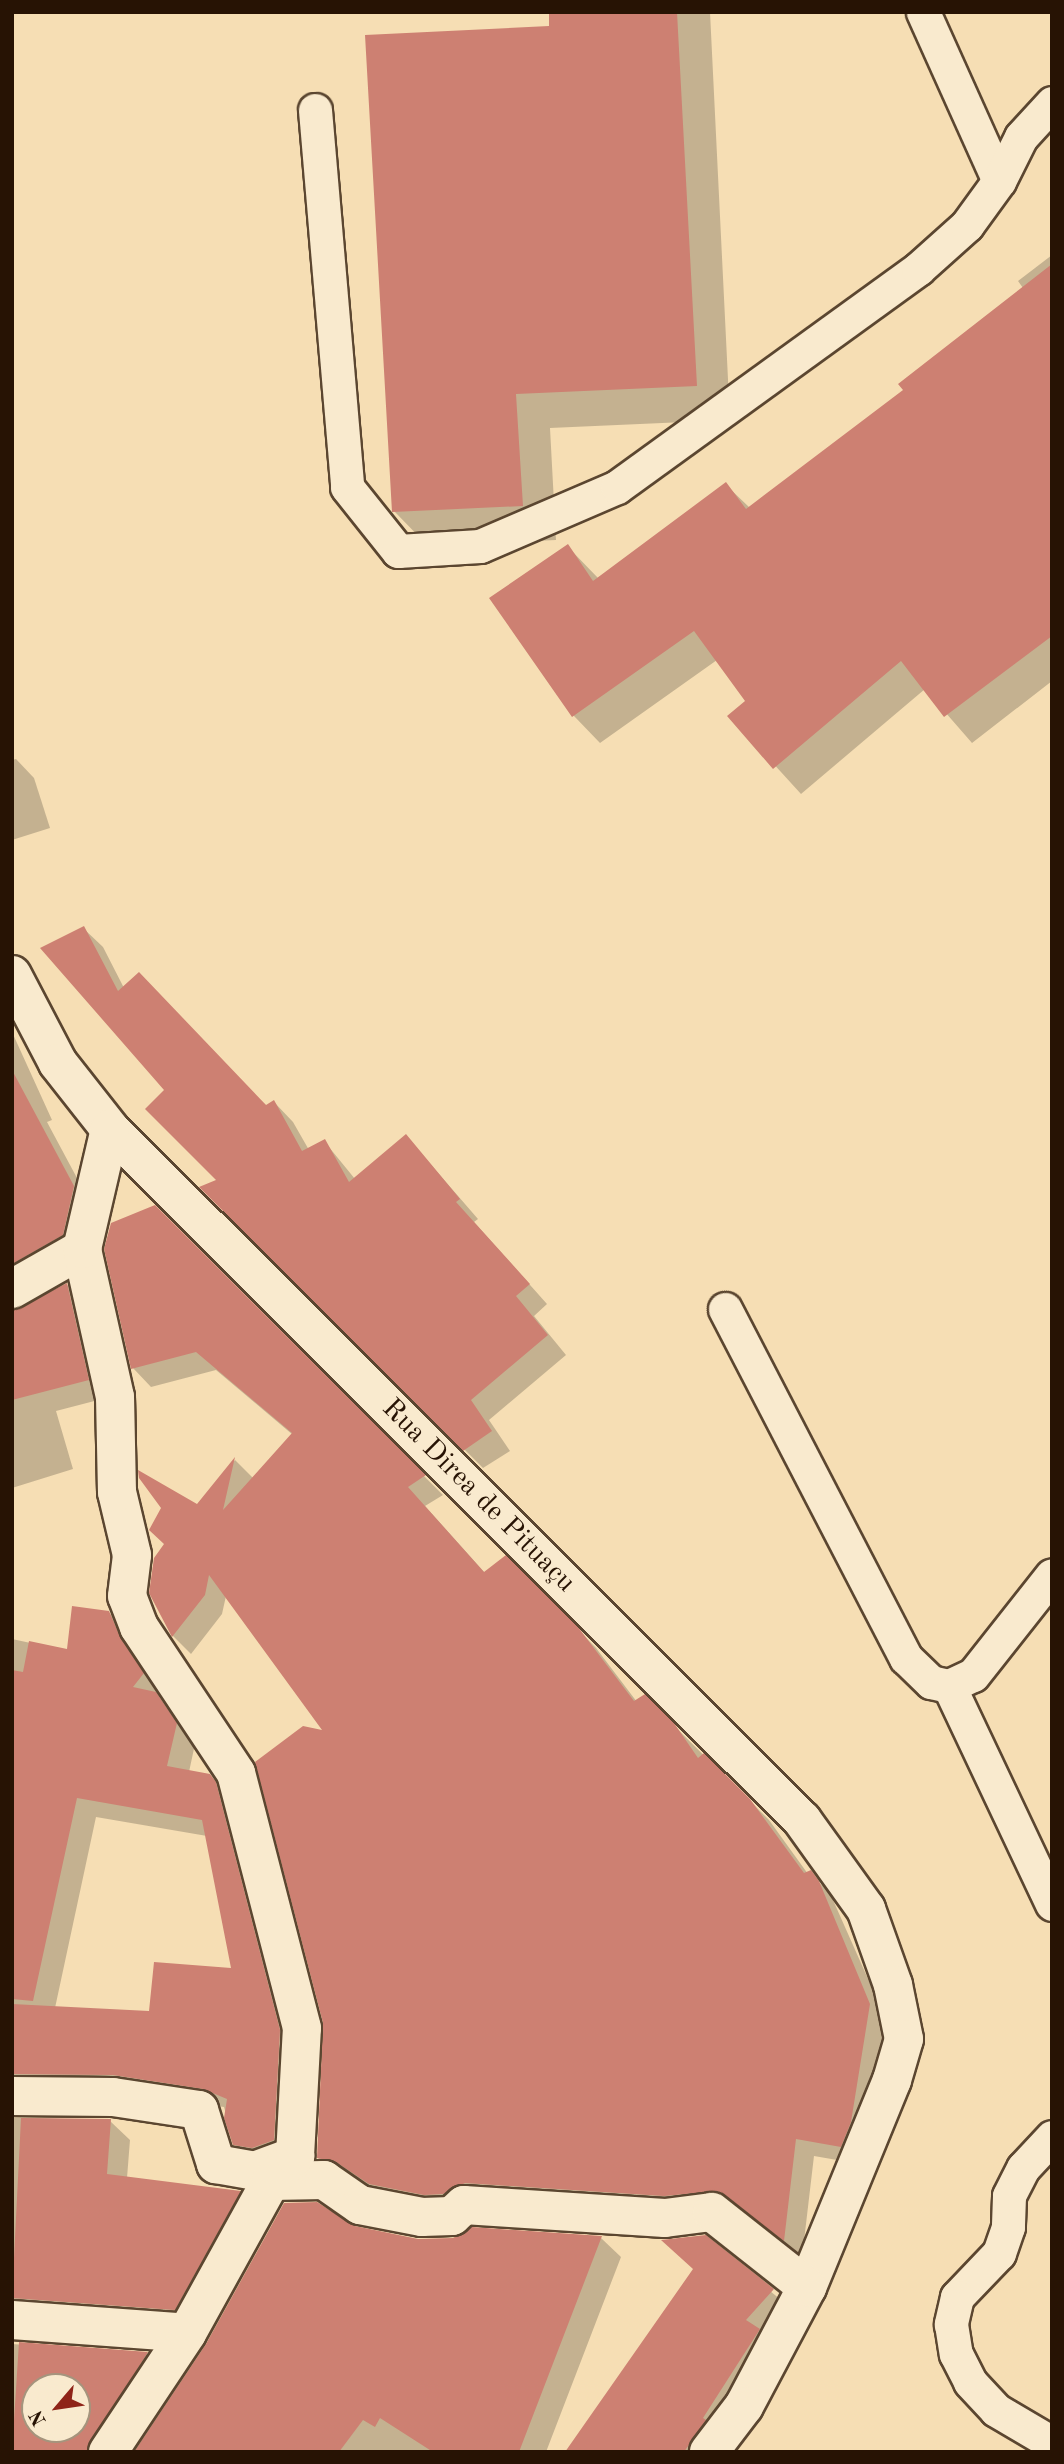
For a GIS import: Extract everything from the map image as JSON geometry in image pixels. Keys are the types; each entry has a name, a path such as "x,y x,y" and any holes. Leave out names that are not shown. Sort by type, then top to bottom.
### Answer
{"street":[{"name":"Rua Direa de Pituaçu","path":"13,977 58,1063 110,1129 803,1820 866,1909 893,1984 904,2039 892,2080 807,2287"},
{"path":"108,2452 187,2333 283,2168 302,2028 236,1773 139,1627 127,1596 132,1555 117,1492 115,1397 82,1248 110,1129"},
{"path":"12,1289 82,1248"},
{"path":"12,2096 113,2097 199,2110 216,2164 254,2171 283,2168 324,2180 360,2205 422,2217 452,2216 464,2205 665,2218 712,2212 807,2287 744,2406 709,2452"},
{"path":"12,2320 187,2333"}],"lane":[{"path":"923,12 999,181"},
{"path":"315,110 346,487 398,551 480,546 617,487 918,269 967,225 999,181 1021,138 1052,103"},
{"path":"725,1309 906,1658 931,1682 949,1686 973,1675 1052,1576"},
{"path":"949,1686 1043,1866 1052,1904"},
{"path":"1052,2137 1023,2168 1009,2196 1009,2227 999,2252 957,2297 951,2324 956,2354 970,2382 996,2410 1052,2442"}],"building":[{"path":"549,12 677,12 697,386 516,394 523,506 392,512 365,35 549,26"},
{"path":"1052,264 1052,636 944,717 901,661 773,769 727,716 745,701 694,631 572,717 489,598 568,544 593,581 726,482 746,509 903,390 898,384"},
{"path":"84,926 118,991 139,972 266,1105 274,1100 302,1151 325,1139 349,1182 406,1134 460,1199 456,1202 530,1284 516,1296 548,1335 471,1400 492,1431 463,1451 199,1187 216,1180 145,1109 164,1090 40,948"},
{"path":"12,1070 74,1186 63,1235 12,1264"},
{"path":"155,1205 426,1475 408,1487 484,1572 506,1555 578,1627 634,1701 645,1694 674,1723 698,1758 704,1753 750,1799 804,1873 811,1870 819,1881 870,2004 851,2122 841,2147 796,2139 784,2241 717,2191 664,2196 465,2183 443,2194 424,2195 369,2184 336,2162 317,2158 323,2023 255,1762 303,1726 322,1730 209,1575 205,1595 172,1637 149,1593 154,1558 164,1544 149,1530 161,1508 139,1478 138,1470 197,1504 235,1457 223,1510 292,1433 196,1352 131,1369 104,1249 111,1223"},
{"path":"67,1283 89,1380 12,1400 12,1311"},
{"path":"72,1606 109,1611 121,1639 144,1673 133,1687 156,1692 177,1723 167,1766 210,1774 216,1782 280,2030 274,2140 252,2148 233,2145 224,2118 227,2099 203,2089 113,2075 12,2074 12,2004 149,2011 154,1962 231,1968 202,1820 77,1798 33,2001 12,1999 12,1670 23,1672 29,1641 67,1649"},
{"path":"21,2118 111,2119 107,2174 241,2191 175,2310 12,2298"},
{"path":"317,2202 355,2226 418,2239 453,2238 472,2227 602,2236 519,2452 433,2452 380,2418 375,2427 363,2420 339,2452 134,2452 206,2344 284,2203"},
{"path":"706,2235 774,2289 746,2320 760,2329 703,2418 706,2420 684,2452 565,2452 693,2269 661,2240"},
{"path":"19,2342 148,2352 86,2452 12,2452"}]}
